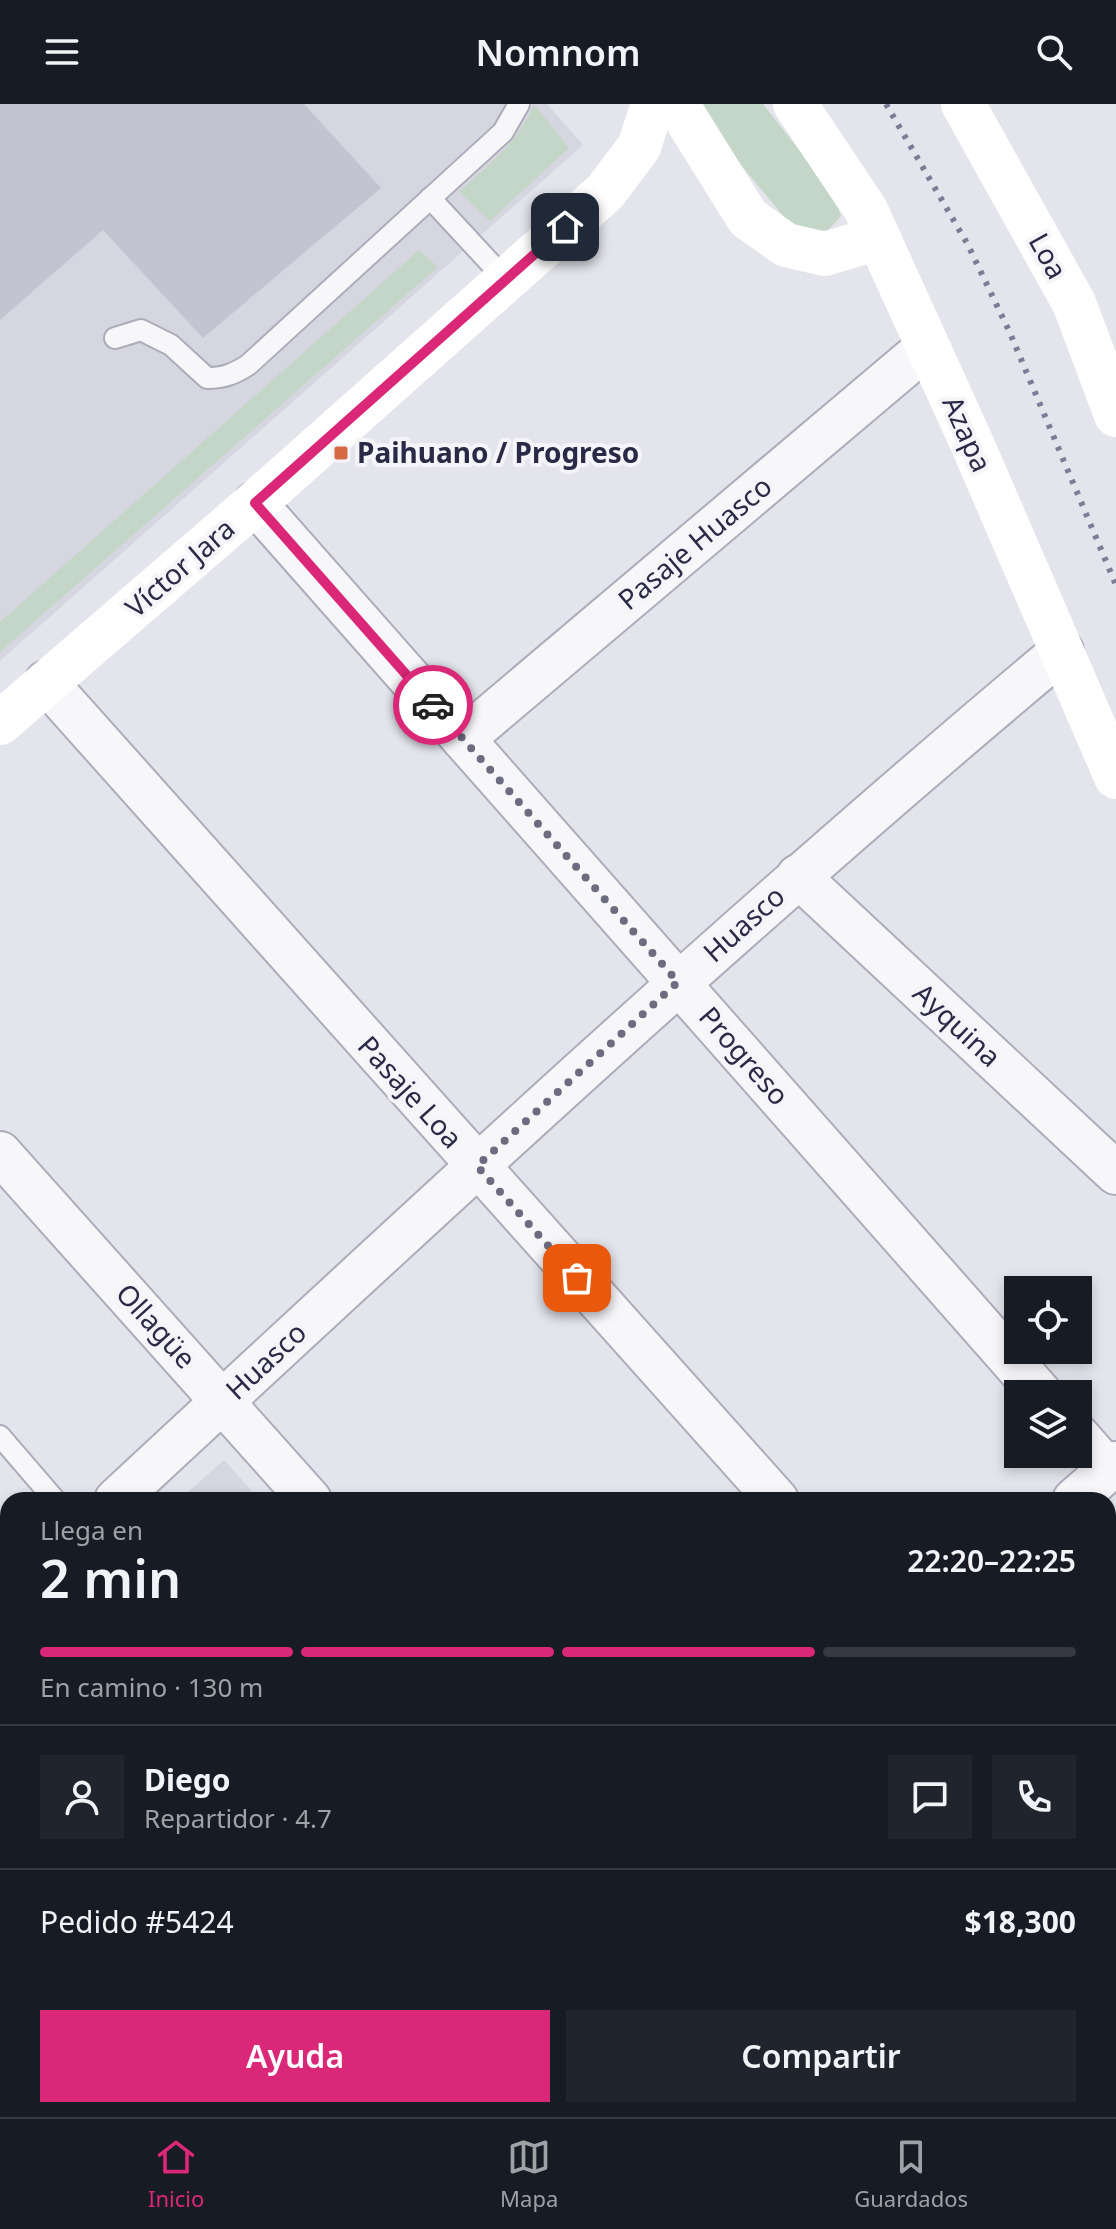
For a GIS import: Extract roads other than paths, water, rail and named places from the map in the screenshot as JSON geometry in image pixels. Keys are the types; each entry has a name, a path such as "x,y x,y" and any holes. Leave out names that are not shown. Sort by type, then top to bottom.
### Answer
{"main road":[{"name":"Azapa","path":"795,104 866,210 1116,777"},
{"name":"Loa","path":"963,104 1074,303 1116,415"},
{"path":"653,108 748,218 786,245 825,254 878,238"},
{"name":"Víctor Jara","path":"0,723 255,503 605,192 639,147 653,108"}],"street":[{"name":"Pasaje Huasco","path":"463,739 927,347"},
{"name":"Progreso","path":"255,503 1029,1380"},
{"name":"Huasco","path":"125,1492 678,982 1062,651"},
{"name":"Pasaje Loa","path":"46,682 770,1492"},
{"name":"Ayquina","path":"798,876 1116,1173"},
{"name":"Ollagüe","path":"0,1153 303,1492"},
{"path":"1083,1492 1112,1466 1092,1448"}],"lane":[{"path":"115,338 141,330 171,345 207,378 235,374 503,132 519,104"},
{"path":"430,198 506,280"},
{"path":"0,1436 48,1492"}],"railway":[{"path":"886,104 968,245 1010,333 1116,585"}],"place":[{"name":"Paihuano / Progreso","path":"341,453"}]}
